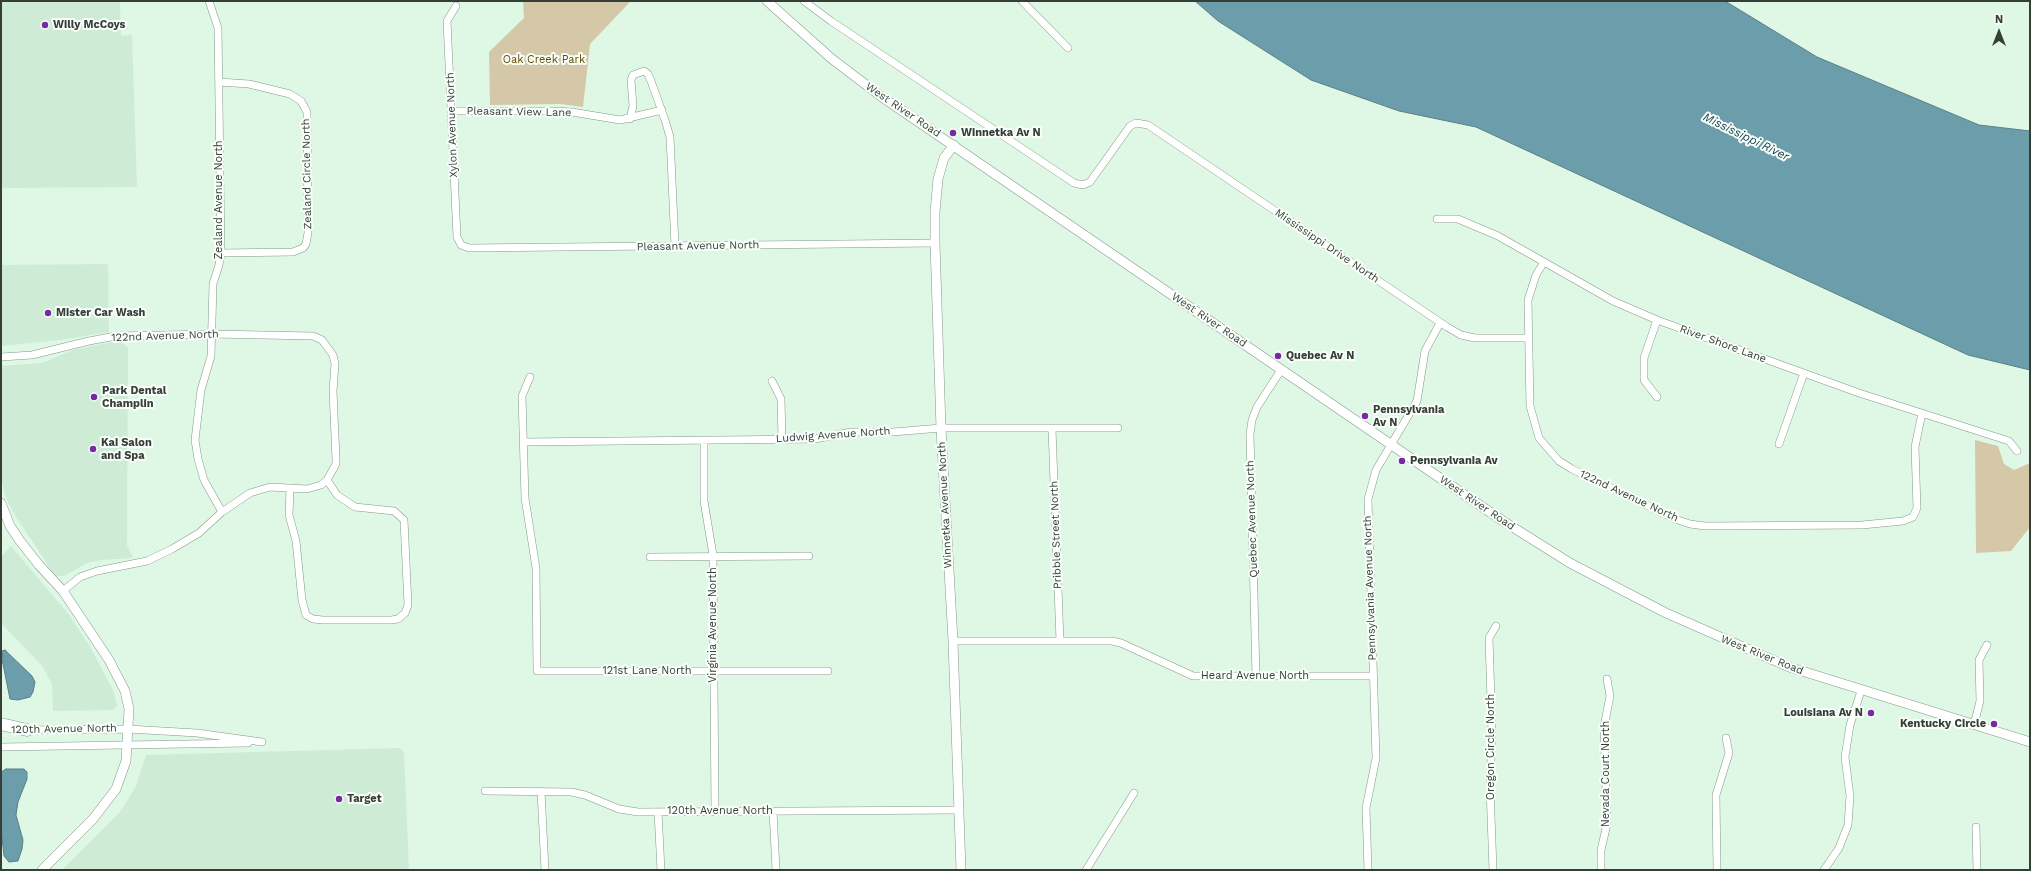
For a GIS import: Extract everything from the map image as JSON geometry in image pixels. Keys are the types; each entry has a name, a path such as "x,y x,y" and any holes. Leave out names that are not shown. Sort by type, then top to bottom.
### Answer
{"highway":[{"path":"1,724 27,730"}],"main road":[{"name":"West River Road","path":"768,1 850,74 1503,521 1564,559 1666,614 1795,670 2030,742"},
{"name":"Winnetka Avenue North","path":"954,145 944,158 938,179 935,212 935,243 941,428 952,641 961,870"},
{"path":"1,503 10,526 20,541 39,565 63,591 84,621 121,681 128,700 128,744 123,774 116,789 93,819 42,870"}],"street":[{"name":"Zealand Avenue North","path":"209,1 218,28 220,82 221,252 219,265 213,284 213,334 211,356 200,390 195,440 198,459 204,480 222,512"},
{"name":"Mississippi Drive North","path":"804,1 831,21 1052,170 1079,185 1087,184 1094,179 1130,126 1136,123 1143,123 1155,129 1440,323 1461,334 1476,338 1528,338"},
{"path":"1022,1 1068,48"},
{"name":"Xylon Avenue North","path":"456,6 447,21 457,237 461,245"},
{"path":"630,119 633,106 631,80 633,75 644,71 648,74 662,110 670,137 676,246"},
{"name":"Zealand Circle North","path":"220,82 249,84 290,94 301,102 307,112 308,226 306,244 299,251 221,252"},
{"name":"Pleasant View Lane","path":"452,111 572,112 609,120 630,119 662,110"},
{"name":"River Shore Lane","path":"1437,218 1458,218 1498,236 1613,301 1656,320 1804,373 2009,441 2017,450"},
{"name":"Pleasant Avenue North","path":"461,245 469,248 935,243"},
{"name":"122nd Avenue North","path":"1544,262 1536,275 1529,294 1528,338 1530,406 1534,425 1539,438 1559,461 1572,469 1690,524 1705,526 1846,525 1903,520 1913,517 1917,508 1915,447 1922,413"},
{"path":"1656,320 1644,358 1644,380 1657,397"},
{"name":"Pennsylvania Avenue North","path":"1368,870 1366,808 1376,758 1368,499 1376,470 1418,402 1425,351 1440,323"},
{"name":"122nd Avenue North","path":"1,357 32,355 116,336 213,334 313,336 322,340 328,346 333,355 335,364 333,391 336,464 327,480"},
{"name":"Quebec Avenue North","path":"1256,676 1250,434 1252,420 1257,407 1281,370"},
{"path":"1779,444 1804,373"},
{"path":"523,442 522,396 530,377"},
{"path":"772,381 781,399 782,439"},
{"name":"Ludwig Avenue North","path":"523,442 815,439 851,432 893,432 941,428 1118,428"},
{"name":"Pribble Street North","path":"1052,429 1060,641"},
{"name":"Virginia Avenue North","path":"704,440 704,501 713,555 715,811"},
{"name":"121st Lane North","path":"523,442 527,516 536,568 537,670 713,672 828,671"},
{"path":"63,591 80,578 97,571 147,561 172,549 199,533 222,512 250,493 270,487 307,489 321,485 327,480 337,495 355,507 394,511 404,520 408,605 405,612 398,619 323,620 313,619 306,615 302,600 296,541 289,515 290,489"},
{"path":"650,557 713,555 809,556"},
{"name":"Oregon Circle North","path":"1493,870 1490,788 1492,732 1489,638 1496,626"},
{"name":"Heard Avenue North","path":"952,641 1112,641 1121,643 1193,676 1373,676"},
{"path":"1974,725 1980,701 1979,660 1987,645"},
{"name":"Nevada Court North","path":"1601,870 1601,850 1607,824 1604,727 1610,696 1607,679"},
{"path":"1824,870 1839,848 1848,825 1850,796 1845,757 1850,725 1862,691"},
{"name":"120th Avenue North","path":"1,730 128,729 197,733 262,742 1,747"},
{"path":"1717,870 1716,795 1717,786 1730,753 1726,738"},
{"name":"120th Avenue North","path":"484,791 571,792 629,811 959,810"},
{"path":"541,791 545,870"},
{"path":"1086,870 1134,793"},
{"path":"774,811 776,870"},
{"path":"658,812 660,870"},
{"path":"1976,827 1977,870"}],"shaded area":[{"path":"1,1 120,1 121,36 132,35 137,187 1,188"},
{"path":"108,264 109,332 60,340 1,346 1,265"},
{"path":"120,340 128,348 127,545 133,558 102,560 87,563 64,576 57,576 52,571 16,517 6,498 1,479 1,366 42,363 73,350"},
{"path":"11,546 70,616 92,650 114,692 117,706 113,710 53,711 52,684 43,667 1,623 1,557"},
{"path":"400,748 404,753 409,870 62,870 120,812 135,788 146,755"}],"green space":[{"name":"Oak Creek Park","path":"523,1 630,2 590,44 583,107 561,104 490,105 489,52 524,18"},
{"path":"1975,440 1998,446 2004,464 2014,470 2030,463 2030,527 2011,551 1976,553"}],"water":[{"name":"Mississippi River","path":"1195,1 1725,1 1817,57 1979,125 2030,131 2030,370 1968,355 1476,127 1399,111 1311,80 1218,21"},
{"path":"5,650 32,676 35,682 33,692 30,697 18,700 10,699 2,659 2,651"},
{"path":"6,769 24,769 27,772 27,779 18,802 16,815 23,840 22,849 18,861 9,862 4,856 1,828 1,772"}],"place":[{"name":"Willy McCoys","path":"45,25"},
{"name":"Winnetka Av N","path":"953,133"},
{"name":"Mister Car Wash","path":"48,313"},
{"name":"Quebec Av N","path":"1278,356"},
{"name":"Park Dental Champlin","path":"94,397"},
{"name":"Pennsylvania Av N","path":"1365,416"},
{"name":"Kai Salon and Spa","path":"93,449"},
{"name":"Pennsylvania Av","path":"1402,461"},
{"name":"Louisiana Av N","path":"1871,713"},
{"name":"Kentucky Circle","path":"1994,724"},
{"name":"Target","path":"339,799"}]}
